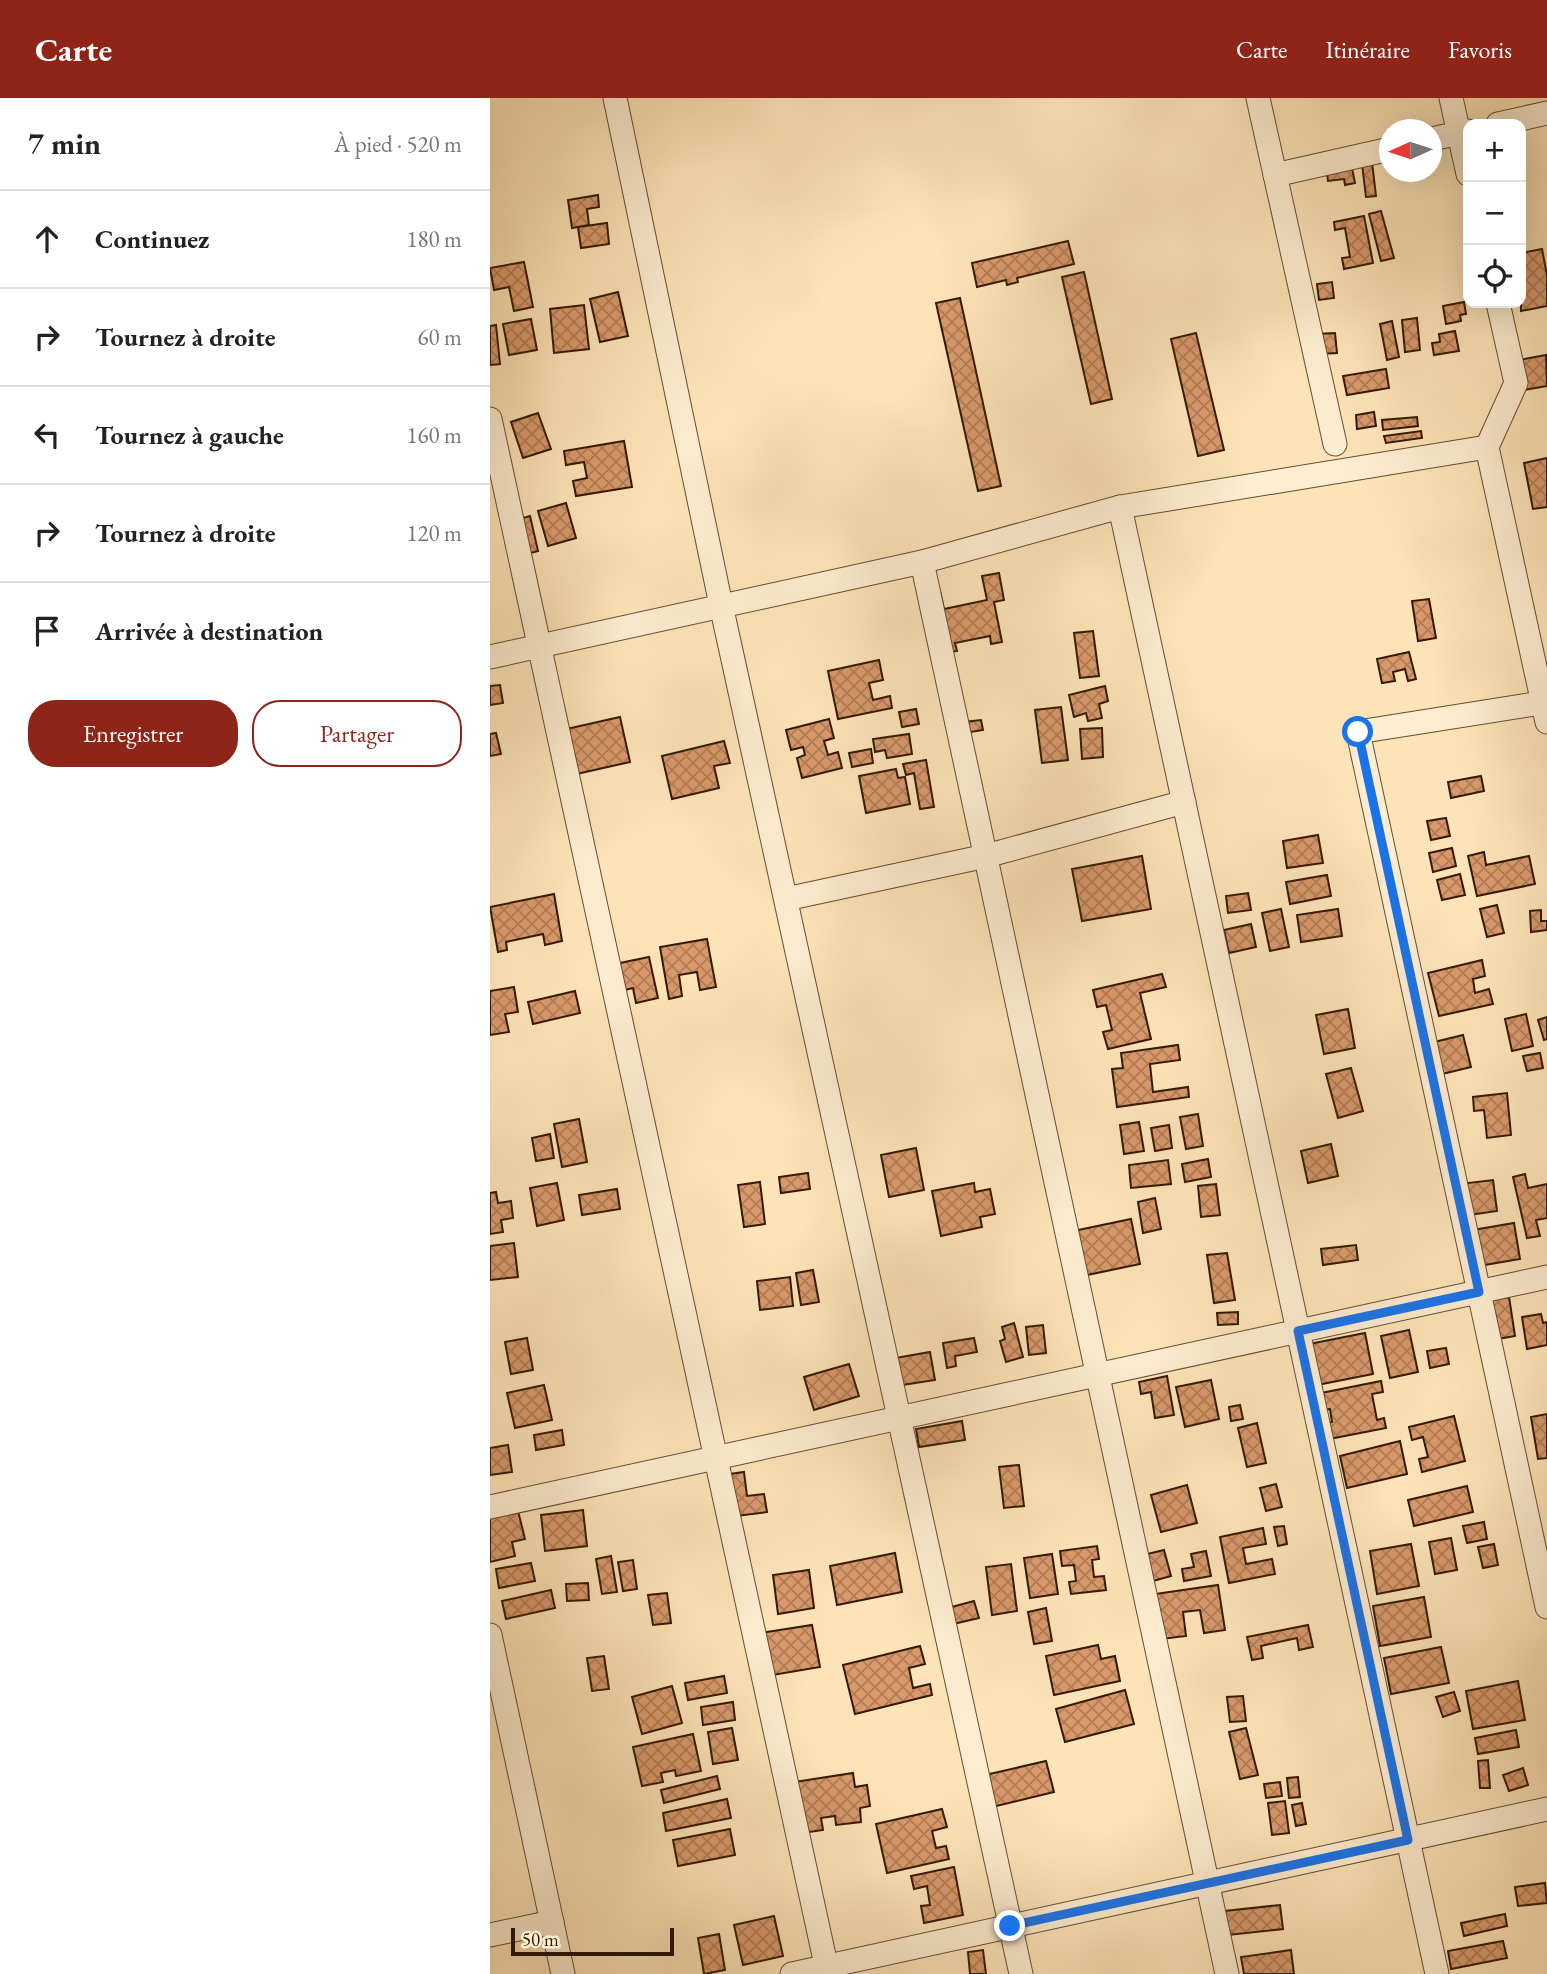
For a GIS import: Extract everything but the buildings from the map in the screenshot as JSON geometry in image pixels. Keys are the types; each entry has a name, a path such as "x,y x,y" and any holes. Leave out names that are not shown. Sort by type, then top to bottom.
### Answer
{"street":[{"path":"615,98 721,605 1021,1974"},
{"path":"1258,98 1335,444"},
{"path":"1451,98 1463,129"},
{"path":"1520,119 1547,113"},
{"path":"1442,137 1463,132"},
{"path":"1275,175 1379,151"},
{"path":"1499,308 1516,383 1487,447 1546,709 1358,732 1547,1607"},
{"path":"490,419 827,1970"},
{"path":"490,657 922,562 1120,507 1487,447"},
{"path":"1120,507 1437,1974"},
{"path":"922,562 1227,1974"},
{"path":"786,899 986,856 1184,802"},
{"path":"490,1507 1547,1277"},
{"path":"490,1635 563,1974"},
{"path":"792,1974 827,1970 1010,1926 1547,1810"},
{"path":"490,1935 552,1922"}],"route":[{"path":"1010,1926 1408,1840 1298,1331 1479,1292 1358,732"}]}
